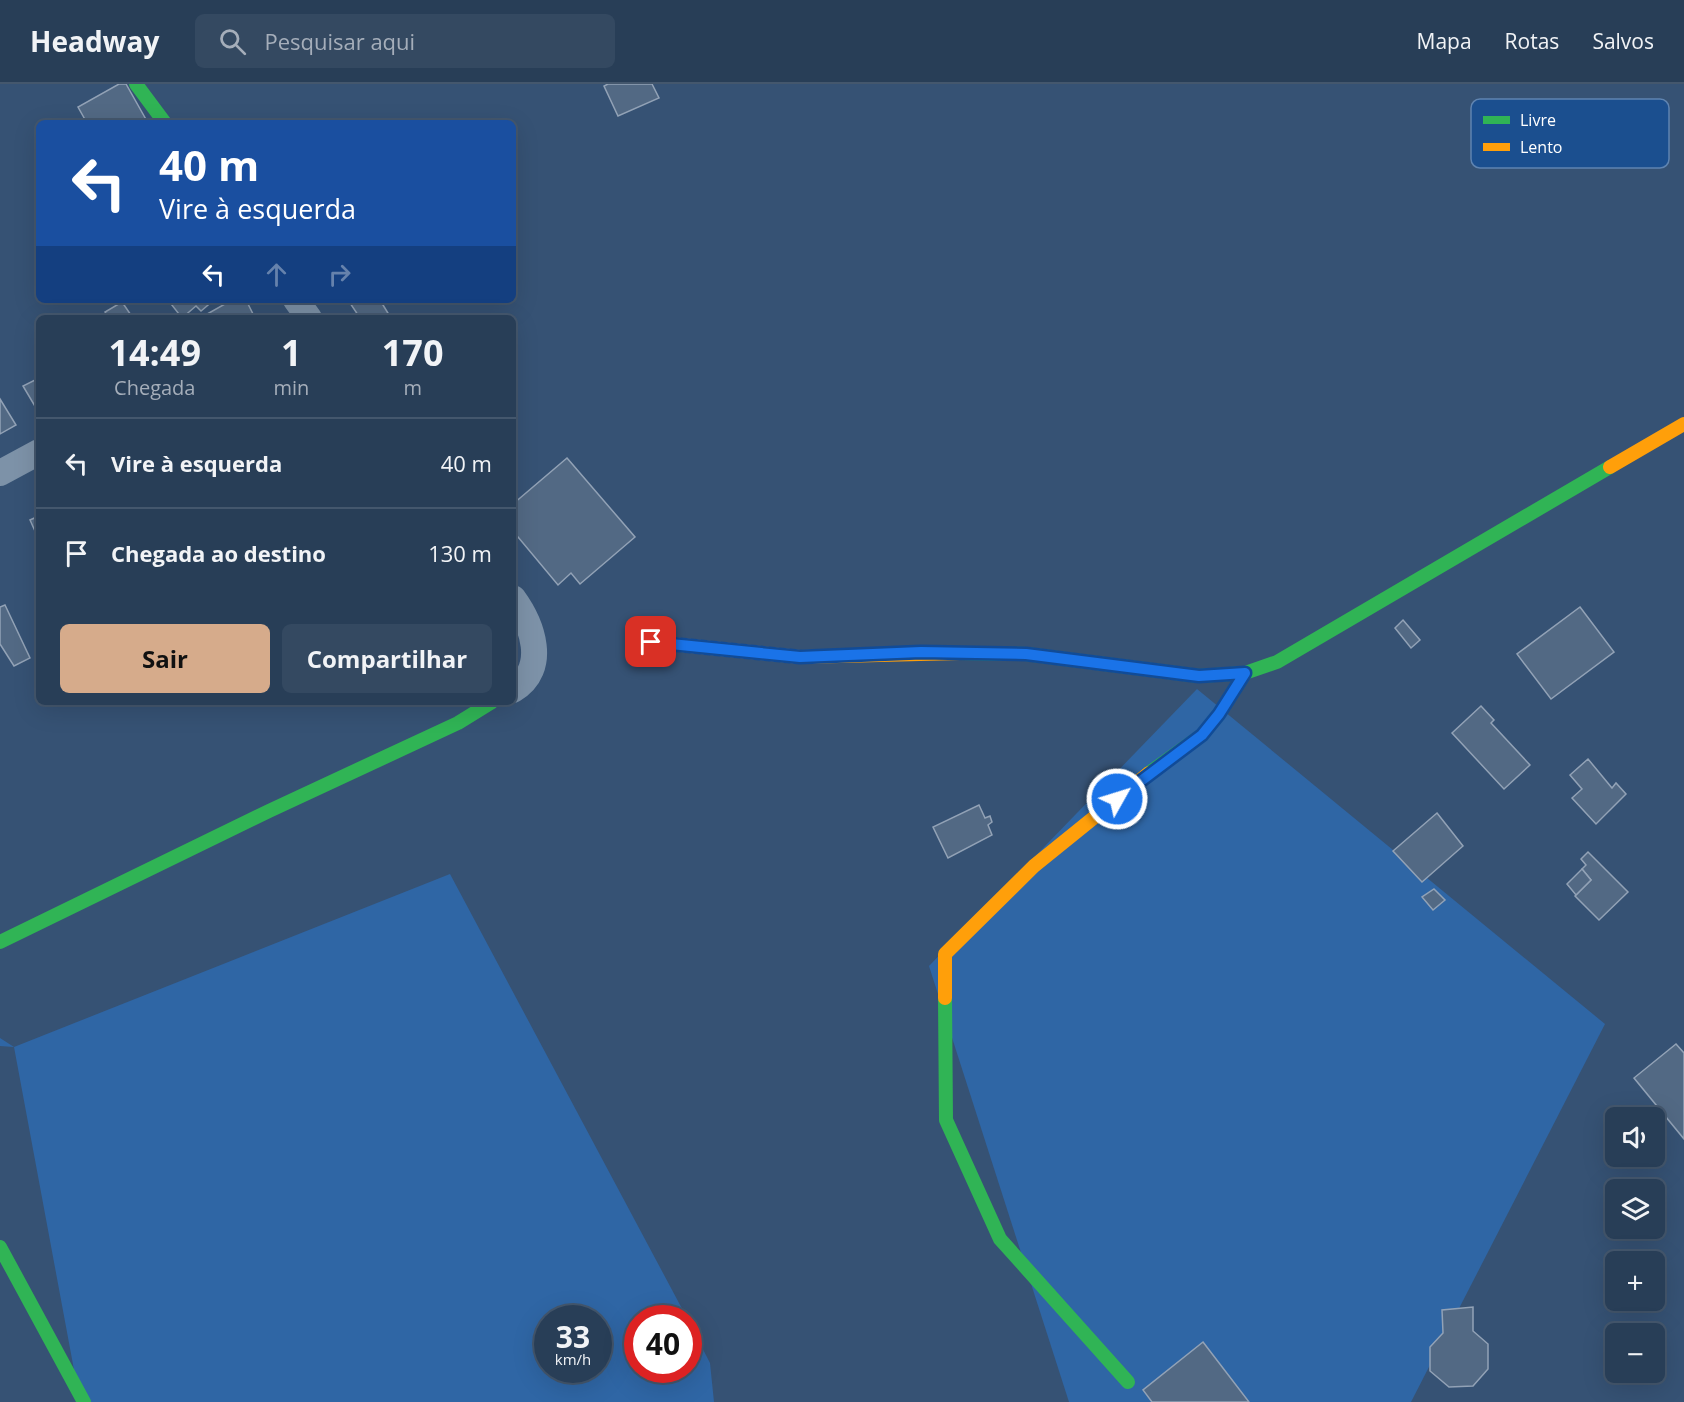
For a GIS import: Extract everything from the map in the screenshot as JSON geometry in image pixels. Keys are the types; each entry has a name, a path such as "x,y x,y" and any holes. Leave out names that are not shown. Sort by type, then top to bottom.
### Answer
{"street":[{"path":"136,84 163,120"},
{"path":"651,642 800,657 921,652 1026,654 1199,676 1245,673 1277,662 1684,424"},
{"path":"0,473 36,454"},
{"path":"516,602 525,615 536,656 528,674 516,687"},
{"path":"1128,1382 1000,1239 946,1120 945,954 1034,866 1150,772 1202,735 1219,714 1245,673"},
{"path":"0,942 269,811 458,723 487,705"},
{"path":"0,1247 84,1402"}],"shaded area":[{"path":"1197,689 1605,1024 1411,1402 1069,1402 929,966"},
{"path":"450,874 680,1305 624,1305 624,1383 702,1383 702,1347 710,1363 714,1402 80,1402 14,1047"},
{"path":"0,1038 14,1047 0,1046"}],"building":[{"path":"119,84 126,84 146,120 85,120 78,107"},
{"path":"608,84 652,84 659,98 618,116 604,86"},
{"path":"123,303 131,315 107,315 105,312"},
{"path":"170,303 210,303 201,311 196,306 186,315 180,315"},
{"path":"227,303 248,303 254,315 205,315"},
{"path":"350,303 385,303 383,305 389,315 358,315"},
{"path":"36,380 36,408 23,386"},
{"path":"0,399 16,425 0,434"},
{"path":"567,458 635,537 580,584 571,573 558,585 516,535 516,501"},
{"path":"36,517 36,533 30,520"},
{"path":"5,605 30,658 14,666 0,644 0,607"},
{"path":"1580,607 1614,652 1551,699 1517,654"},
{"path":"1403,620 1420,640 1411,648 1395,628"},
{"path":"1481,706 1494,720 1491,723 1530,765 1504,789 1452,733"},
{"path":"1588,759 1612,788 1616,783 1626,794 1596,824 1572,798 1582,789 1570,775"},
{"path":"979,805 985,818 990,816 992,822 988,825 992,835 948,858 933,827"},
{"path":"1437,813 1463,846 1422,882 1393,851"},
{"path":"1588,852 1628,892 1599,920 1575,896 1591,880 1582,869 1586,865 1581,859"},
{"path":"1582,869 1591,880 1576,895 1567,884"},
{"path":"1434,889 1445,900 1433,910 1422,897"},
{"path":"1676,1044 1684,1053 1684,1139 1665,1116 1665,1107 1658,1107 1634,1078"},
{"path":"1473,1307 1473,1331 1488,1344 1488,1369 1473,1386 1449,1387 1430,1371 1430,1347 1443,1333 1442,1310"},
{"path":"1203,1342 1249,1402 1152,1402 1143,1390"}],"traffic: fast":[{"path":"136,84 163,120"},
{"path":"960,653 1026,654 1199,676 1245,673 1277,662 1610,467"},
{"path":"1149,773 1202,735 1219,714 1245,673"},
{"path":"0,942 269,811 458,723 487,705"},
{"path":"945,998 946,1120 1000,1239 1128,1382"},
{"path":"0,1247 84,1402"}],"traffic: slow":[{"path":"1610,467 1684,424"},
{"path":"651,642 800,657 960,653"},
{"path":"945,998 945,954 1034,866 1149,773"}],"route":[{"path":"651,642 800,657 921,652 1026,654 1199,676 1245,673 1219,714 1202,735 1117,799"}]}
